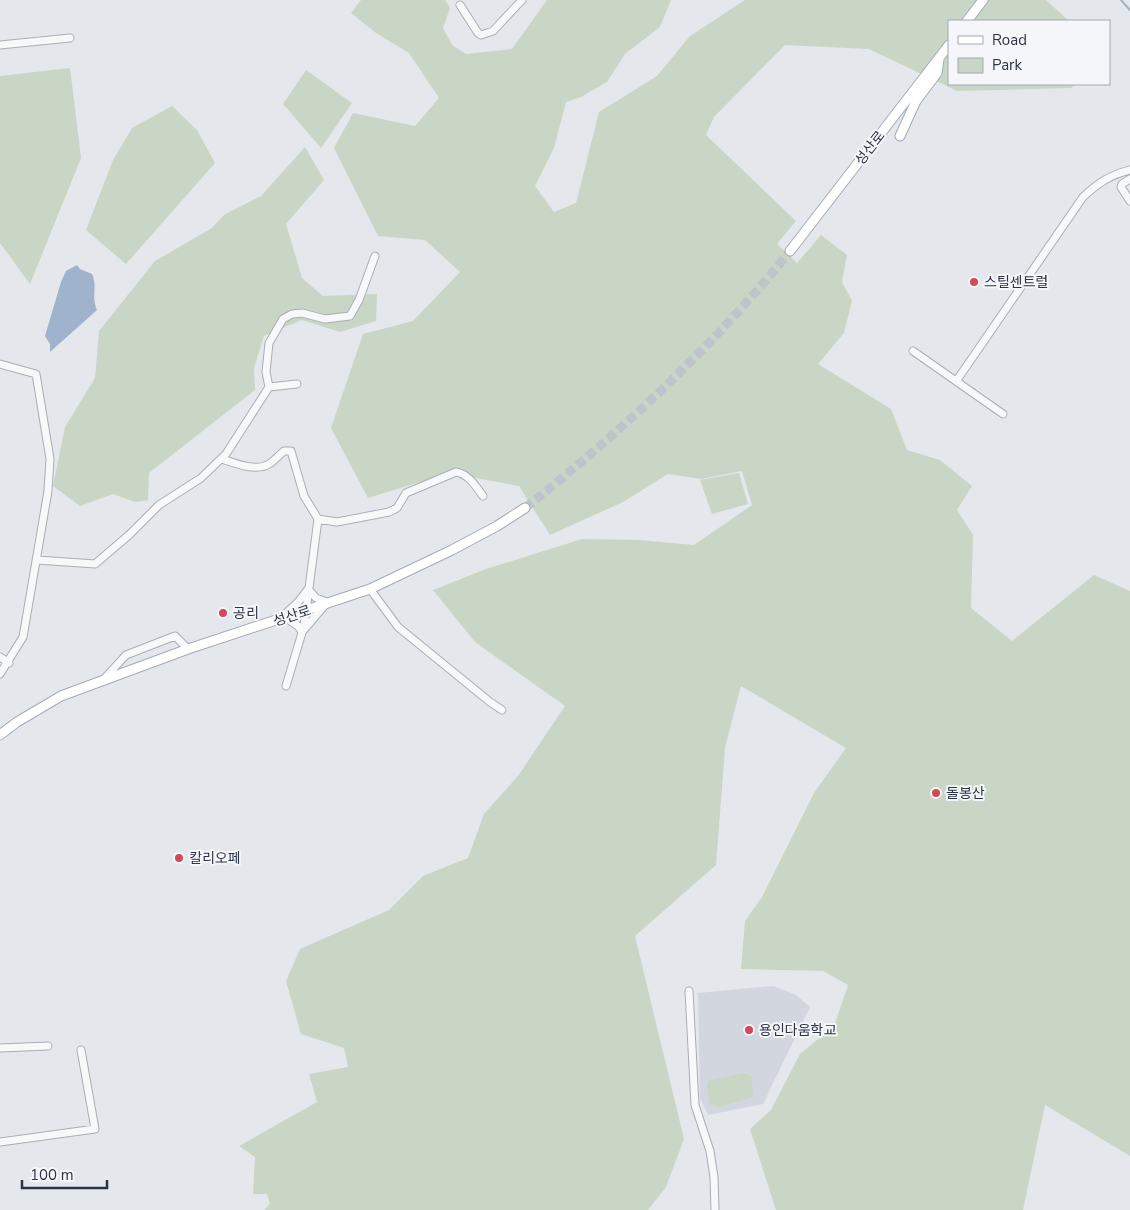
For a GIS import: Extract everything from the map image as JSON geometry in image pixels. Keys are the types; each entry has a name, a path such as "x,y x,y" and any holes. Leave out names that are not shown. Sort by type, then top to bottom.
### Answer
{"main road":[{"path":"968,20 983,0"},
{"name":"성산로","path":"790,251 948,46"},
{"path":"900,136 916,101 937,73 939,57"},
{"name":"성산로","path":"0,735 16,722 61,696 188,649 370,589 452,550 497,526 525,508"}],"street":[{"path":"460,5 481,34 493,31 522,0"},
{"path":"0,46 70,38"},
{"path":"957,380 1083,197 1111,175 1130,170"},
{"path":"1130,179 1122,184 1121,187 1130,201"},
{"path":"37,560 95,564 129,535 159,505 201,478 222,459 269,388 266,372 269,343 283,319 292,314 302,312 325,320 350,316 375,256"},
{"path":"913,351 1003,414"},
{"path":"0,364 36,374 50,460 48,491 23,637 0,674"},
{"path":"269,388 297,384"},
{"path":"222,459 234,463 263,466 269,464 284,451 291,451 304,496 318,519 302,632 286,686"},
{"path":"318,519 337,522 389,512 397,508 406,493 456,472 461,472 484,496"},
{"path":"302,632 327,604 316,598 308,589"},
{"path":"302,632 298,626 282,619 308,589"},
{"path":"370,589 398,627 502,710"},
{"path":"102,680 126,655 176,636 188,649"},
{"path":"0,657 8,663"},
{"path":"689,990 695,1105 710,1150 714,1177 715,1210"},
{"path":"0,1048 48,1046"},
{"path":"0,1142 95,1129 81,1050"}],"shaded area":[{"name":"용인다움학교","path":"773,986 796,995 810,1007 763,1104 708,1115 700,1098 698,993"}],"green space":[{"path":"361,0 445,0 450,8 443,28 452,45 466,54 512,49 547,0 671,0 660,27 625,54 607,82 581,97 566,102 554,148 535,186 554,212 576,203 599,112 657,76 690,36 745,0 1046,0 1068,20 948,20 948,85 1075,85 1071,88 957,91 869,49 785,45 714,117 706,135 796,221 777,244 797,263 821,235 847,255 842,282 852,301 844,333 818,364 891,409 907,450 940,460 972,486 957,510 973,535 971,608 1012,641 1094,575 1130,591 1130,1156 1045,1105 1023,1210 776,1210 750,1129 771,1110 800,1054 834,1026 848,985 823,971 741,969 745,921 762,897 814,793 846,748 741,686 725,748 716,865 635,936 684,1139 666,1187 648,1210 264,1210 270,1204 267,1194 253,1194 255,1157 239,1146 317,1102 309,1074 348,1067 344,1048 301,1034 286,981 300,949 389,910 423,876 468,858 484,814 518,776 565,706 475,642 433,590 486,569 582,539 639,540 694,545 752,505 742,471 701,479 668,474 623,502 550,535 519,486 449,473 368,498 331,428 363,334 413,321 460,272 425,240 378,236 334,148 353,113 415,126 439,98 409,53 376,33 351,13"},
{"path":"70,68 81,158 30,284 0,243 0,76"},
{"path":"306,70 352,103 321,148 283,104"},
{"path":"172,106 197,130 215,163 126,264 86,230 113,160 132,128"},
{"path":"305,147 324,180 286,224 302,278 323,296 377,294 376,321 340,332 302,320 264,336 254,368 255,390 149,473 148,500 135,502 113,494 80,506 53,486 65,427 95,378 99,331 155,261 212,228 224,215 261,196"},
{"path":"739,473 748,504 712,514 700,480"},
{"path":"744,1073 751,1076 753,1097 719,1107 710,1104 707,1085 709,1080"}],"water":[{"path":"77,265 80,269 92,274 97,310 50,352 50,344 45,336 61,282 66,271"}],"waterway":[{"path":"1121,0 1130,10"}],"tunnel":[{"path":"525,508 596,449 665,387 729,321 790,251"}],"place":[{"name":"스틸센트럴","path":"974,282"},
{"name":"공리","path":"223,613"},
{"name":"돌봉산","path":"936,793"},
{"name":"칼리오페","path":"179,858"},
{"name":"용인다움학교","path":"749,1030"}]}
